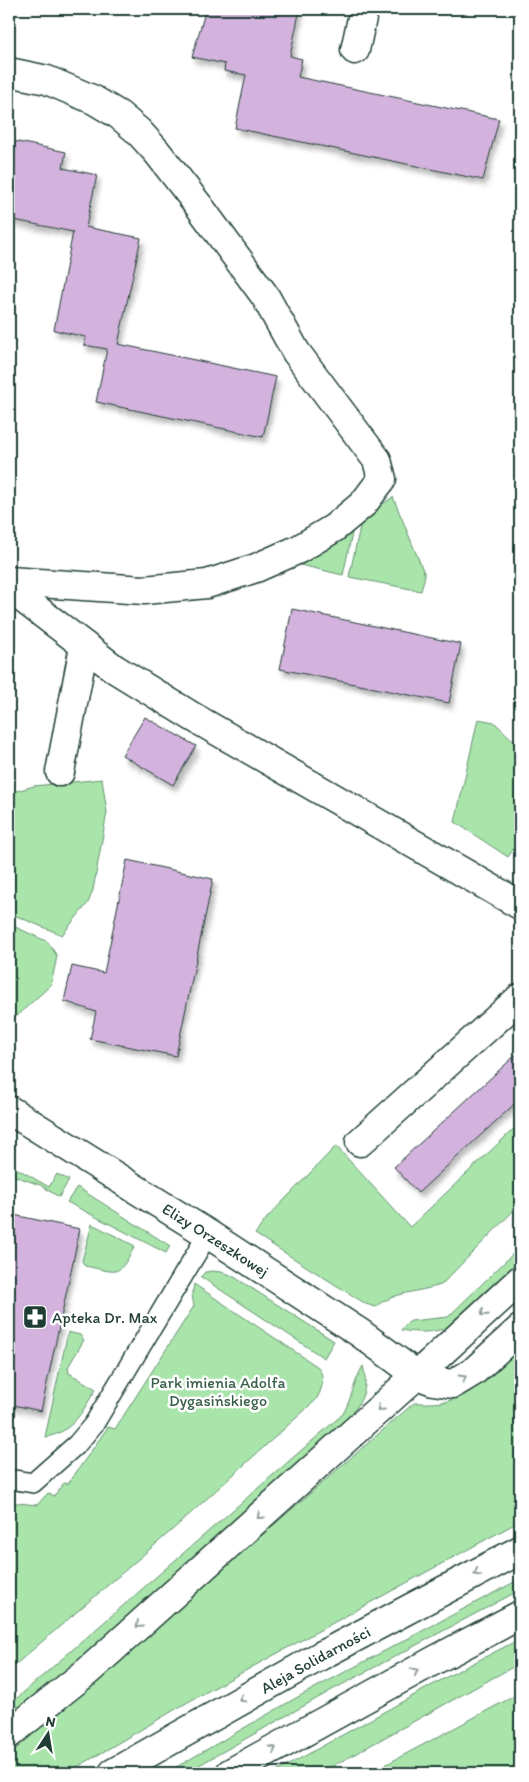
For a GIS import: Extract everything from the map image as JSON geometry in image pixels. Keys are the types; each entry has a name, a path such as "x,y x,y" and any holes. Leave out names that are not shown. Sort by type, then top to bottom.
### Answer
{"street":[{"path":"355,50 364,9"},
{"path":"9,72 47,80 94,100 119,115 138,131 199,206 264,296 296,352 378,460 382,479 363,504 334,528 256,568 207,584 144,590 9,581"},
{"path":"9,588 116,669 193,716 520,905"},
{"path":"60,772 84,646"},
{"path":"360,1142 520,998"},
{"name":"Elizy Orzeszkowej","path":"9,1110 208,1234 360,1332 417,1375"},
{"path":"9,1734 95,1664 520,1280"},
{"path":"417,1375 434,1381 453,1384 473,1372 520,1329"},
{"name":"Aleja Solidarności","path":"113,1773 314,1659 520,1550"},
{"path":"230,1773 520,1615"}],"lane":[{"path":"9,1479 33,1483 77,1444 94,1424 208,1234"}],"green space":[{"path":"393,497 425,575 421,591 349,577 362,518"},
{"path":"354,524 343,575 292,563"},
{"path":"478,719 494,722 520,747 520,840 508,857 455,822"},
{"path":"102,779 107,812 93,890 88,903 62,935 9,913 9,793 34,786"},
{"path":"9,924 48,942 57,956 51,985 9,1023"},
{"path":"520,1123 520,1204 441,1285 398,1295 375,1307 366,1304 255,1234 267,1218 336,1146 410,1227"},
{"path":"9,1164 49,1187 57,1174 69,1180 59,1197 40,1185 9,1174"},
{"path":"77,1187 170,1246 166,1253 67,1202"},
{"path":"92,1224 135,1246 125,1264 116,1271 85,1266 82,1261"},
{"path":"520,1247 520,1265 485,1300 456,1324 429,1332 401,1330 411,1321 448,1317"},
{"path":"212,1271 231,1275 334,1341 324,1358 201,1277 205,1272"},
{"name":"Park imienia Adolfa Dygasińskiego","path":"194,1284 318,1367 322,1380 318,1396 316,1400 171,1531 9,1670 9,1502 37,1505 48,1493 54,1496 64,1483 68,1484 108,1427 115,1429 194,1306 192,1295"},
{"path":"68,1332 80,1335 84,1340 68,1367 69,1373 96,1389 82,1412 70,1426 55,1435 45,1437"},
{"path":"520,1345 520,1521 188,1702 67,1773 9,1773 9,1755 414,1403 435,1403 457,1398 465,1394 490,1375"},
{"path":"363,1366 365,1384 362,1398 342,1425 65,1673 9,1719 9,1705 343,1414"},
{"path":"520,1579 520,1590 332,1690 185,1773 166,1773 296,1698"},
{"path":"520,1639 520,1663 320,1773 274,1773 454,1673"},
{"path":"520,1693 520,1773 370,1773"}],"building":[{"path":"206,9 300,9 290,56 302,59 298,77 499,119 483,180 235,128 246,75 224,71 225,64 192,57"},
{"path":"9,140 66,152 63,168 97,175 86,227 141,238 118,344 276,377 263,437 96,402 107,349 84,345 86,337 54,330 73,232 9,219"},
{"path":"292,609 461,644 449,703 280,669"},
{"path":"145,717 196,746 173,785 122,755"},
{"path":"127,860 213,879 176,1056 90,1039 96,1012 64,1001 72,966 104,973"},
{"path":"520,1051 520,1099 418,1193 394,1167"},
{"name":"Apteka Dr. Max","path":"9,1214 80,1229 41,1411 9,1404"}],"place":[{"name":"Apteka Dr. Max","path":"35,1317"}]}
